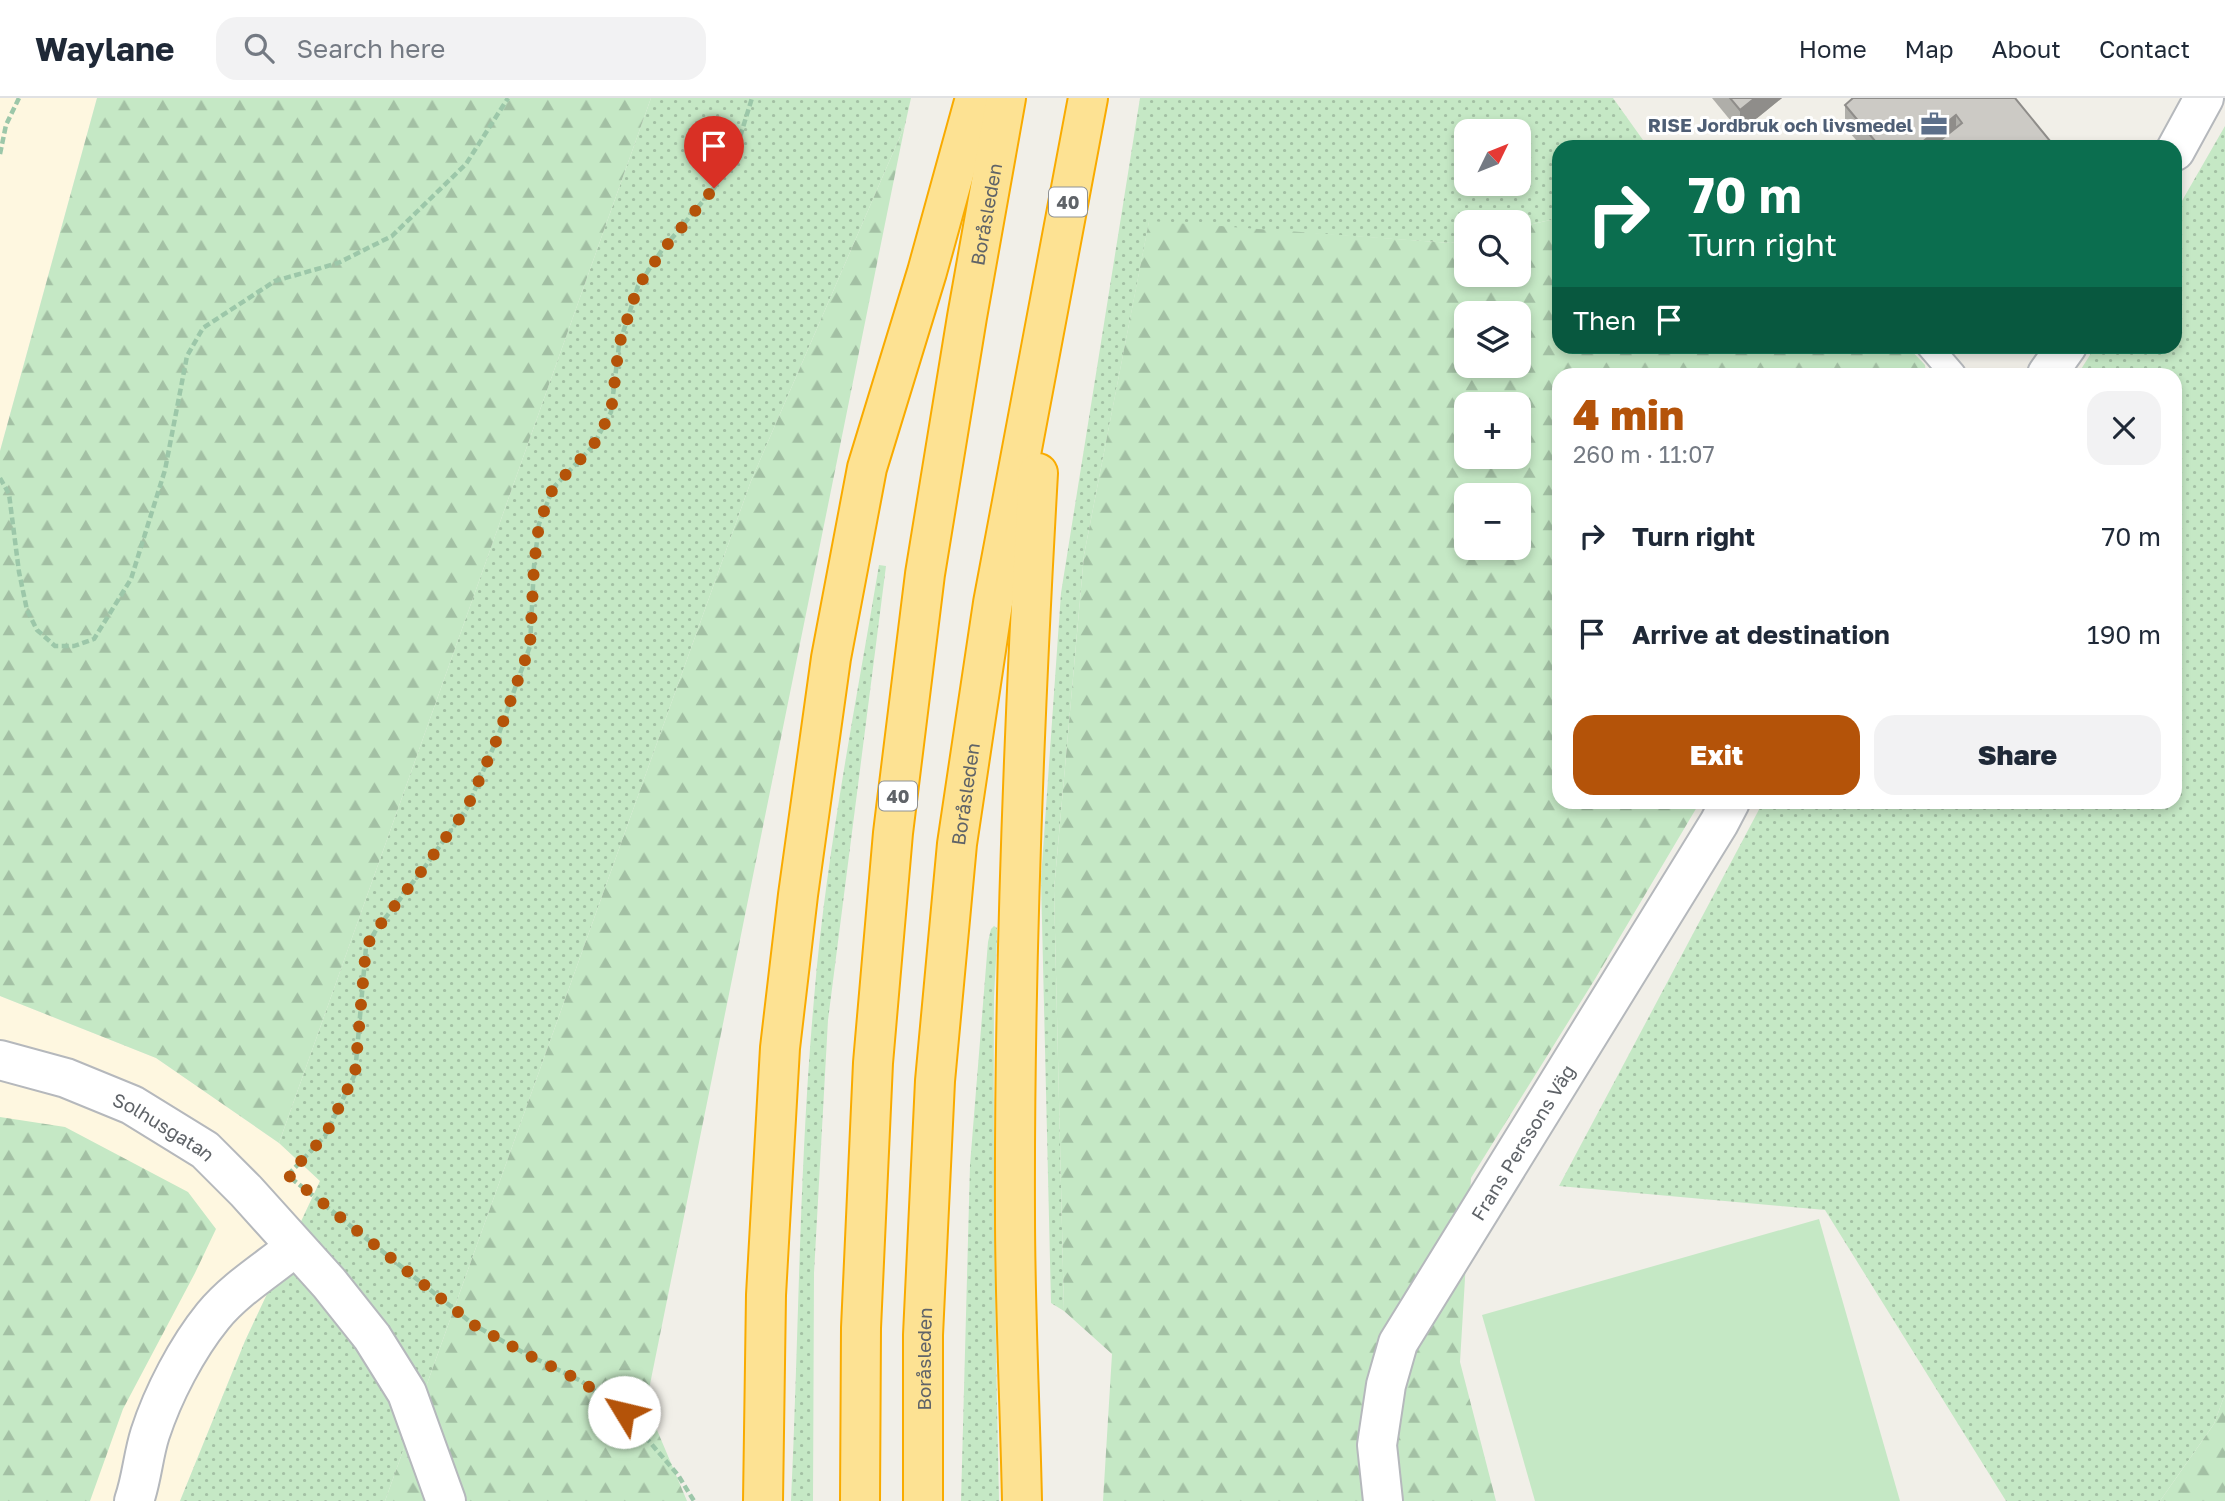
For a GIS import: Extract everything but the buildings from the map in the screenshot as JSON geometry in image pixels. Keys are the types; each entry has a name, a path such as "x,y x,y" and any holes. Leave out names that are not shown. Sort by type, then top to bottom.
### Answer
{"highway":[{"path":"763,1501 766,1295 780,1048 797,895 831,658 867,468 927,272 975,98"},
{"name":"Boråsleden","path":"860,1501 861,1328 873,1063 893,833 925,574 1006,98"},
{"name":"Boråsleden","path":"923,1501 923,1335 935,1080 957,844 993,603 1088,98"},
{"path":"1022,1501 1015,1215 1018,941 1029,629 1048,306"}],"street":[{"path":"2181,140 2204,98"},
{"name":"Frans Perssons Väg","path":"1383,1501 1377,1444 1386,1385 1398,1343 1553,1095 1726,809"},
{"name":"Solhusgatan","path":"0,1060 66,1078 132,1105 205,1150 329,1283 372,1337 407,1393 446,1501"},
{"path":"134,1501 141,1481 150,1434 178,1369 214,1316 247,1285 295,1248"}],"lane":[{"path":"1936,354 1948,368"}],"path":[{"path":"0,154 6,125 19,98"},
{"path":"0,478 9,494 27,610 37,629 55,646 74,646 94,639 131,579 165,470 187,356 203,328 275,281 338,263 392,236 466,164 508,98"},
{"path":"288,1175 325,1136 355,1074 366,947 467,808 497,739 530,646 539,524 553,488 593,446 611,412 619,345 638,286 663,250 714,188 736,150 752,98"},
{"path":"279,1169 474,1325 581,1381 624,1412 678,1475 694,1501"}],"shaded area":[{"path":"0,98 97,98 0,451"},
{"path":"0,996 156,1058 279,1143 320,1181 245,1341 180,1501 0,1501"}],"green space":[{"path":"97,98 651,98 279,1143 156,1058 0,996 0,451"},
{"path":"651,98 911,98 905,125 751,481 385,1501 180,1501 245,1341 320,1181 279,1143"},
{"path":"1140,98 1613,98 1643,140 1552,140 1552,220 1531,224 1531,210 1454,210 1454,242 1451,243 1149,222 1084,555 1054,890 1064,1311 1051,1303 1041,879 1061,593"},
{"path":"905,125 646,1404 687,1501 385,1501 751,481"},
{"path":"2225,126 2225,1394 2214,1424 2160,1501 2006,1501 1825,1210 1559,1186 1759,809 2182,809 2182,368 2082,368 2091,354 2182,354 2182,201"},
{"path":"1552,220 1552,354 1915,354 1925,368 1552,368 1552,809 1696,809 1595,979 1471,1178 1460,1362 1496,1501 1103,1501 1112,1354 1064,1311 1054,890 1084,555 1149,221 1454,242 1454,287 1531,287 1531,224"},
{"path":"879,565 886,566 828,1020 814,1273 813,1501 791,1501 802,1187 819,945 851,727"},
{"path":"994,926 997,928 994,1123 999,1501 961,1501 970,1165 988,942"},
{"path":"0,1117 65,1127 188,1192 216,1229 123,1409 90,1501 0,1501"},
{"path":"1819,1219 1900,1501 1535,1501 1482,1315"},
{"path":"2225,1394 2225,1501 2160,1501 2214,1424"}],"place":[{"name":"RISE Jordbruk och livsmedel","path":"1934,124"}],"route":[{"path":"624,1412 581,1381 474,1325 288,1175 325,1136 355,1074 366,947 467,808 497,739 530,646 539,524 553,488 593,446 611,412 619,345 638,286 663,250 714,188"}]}
